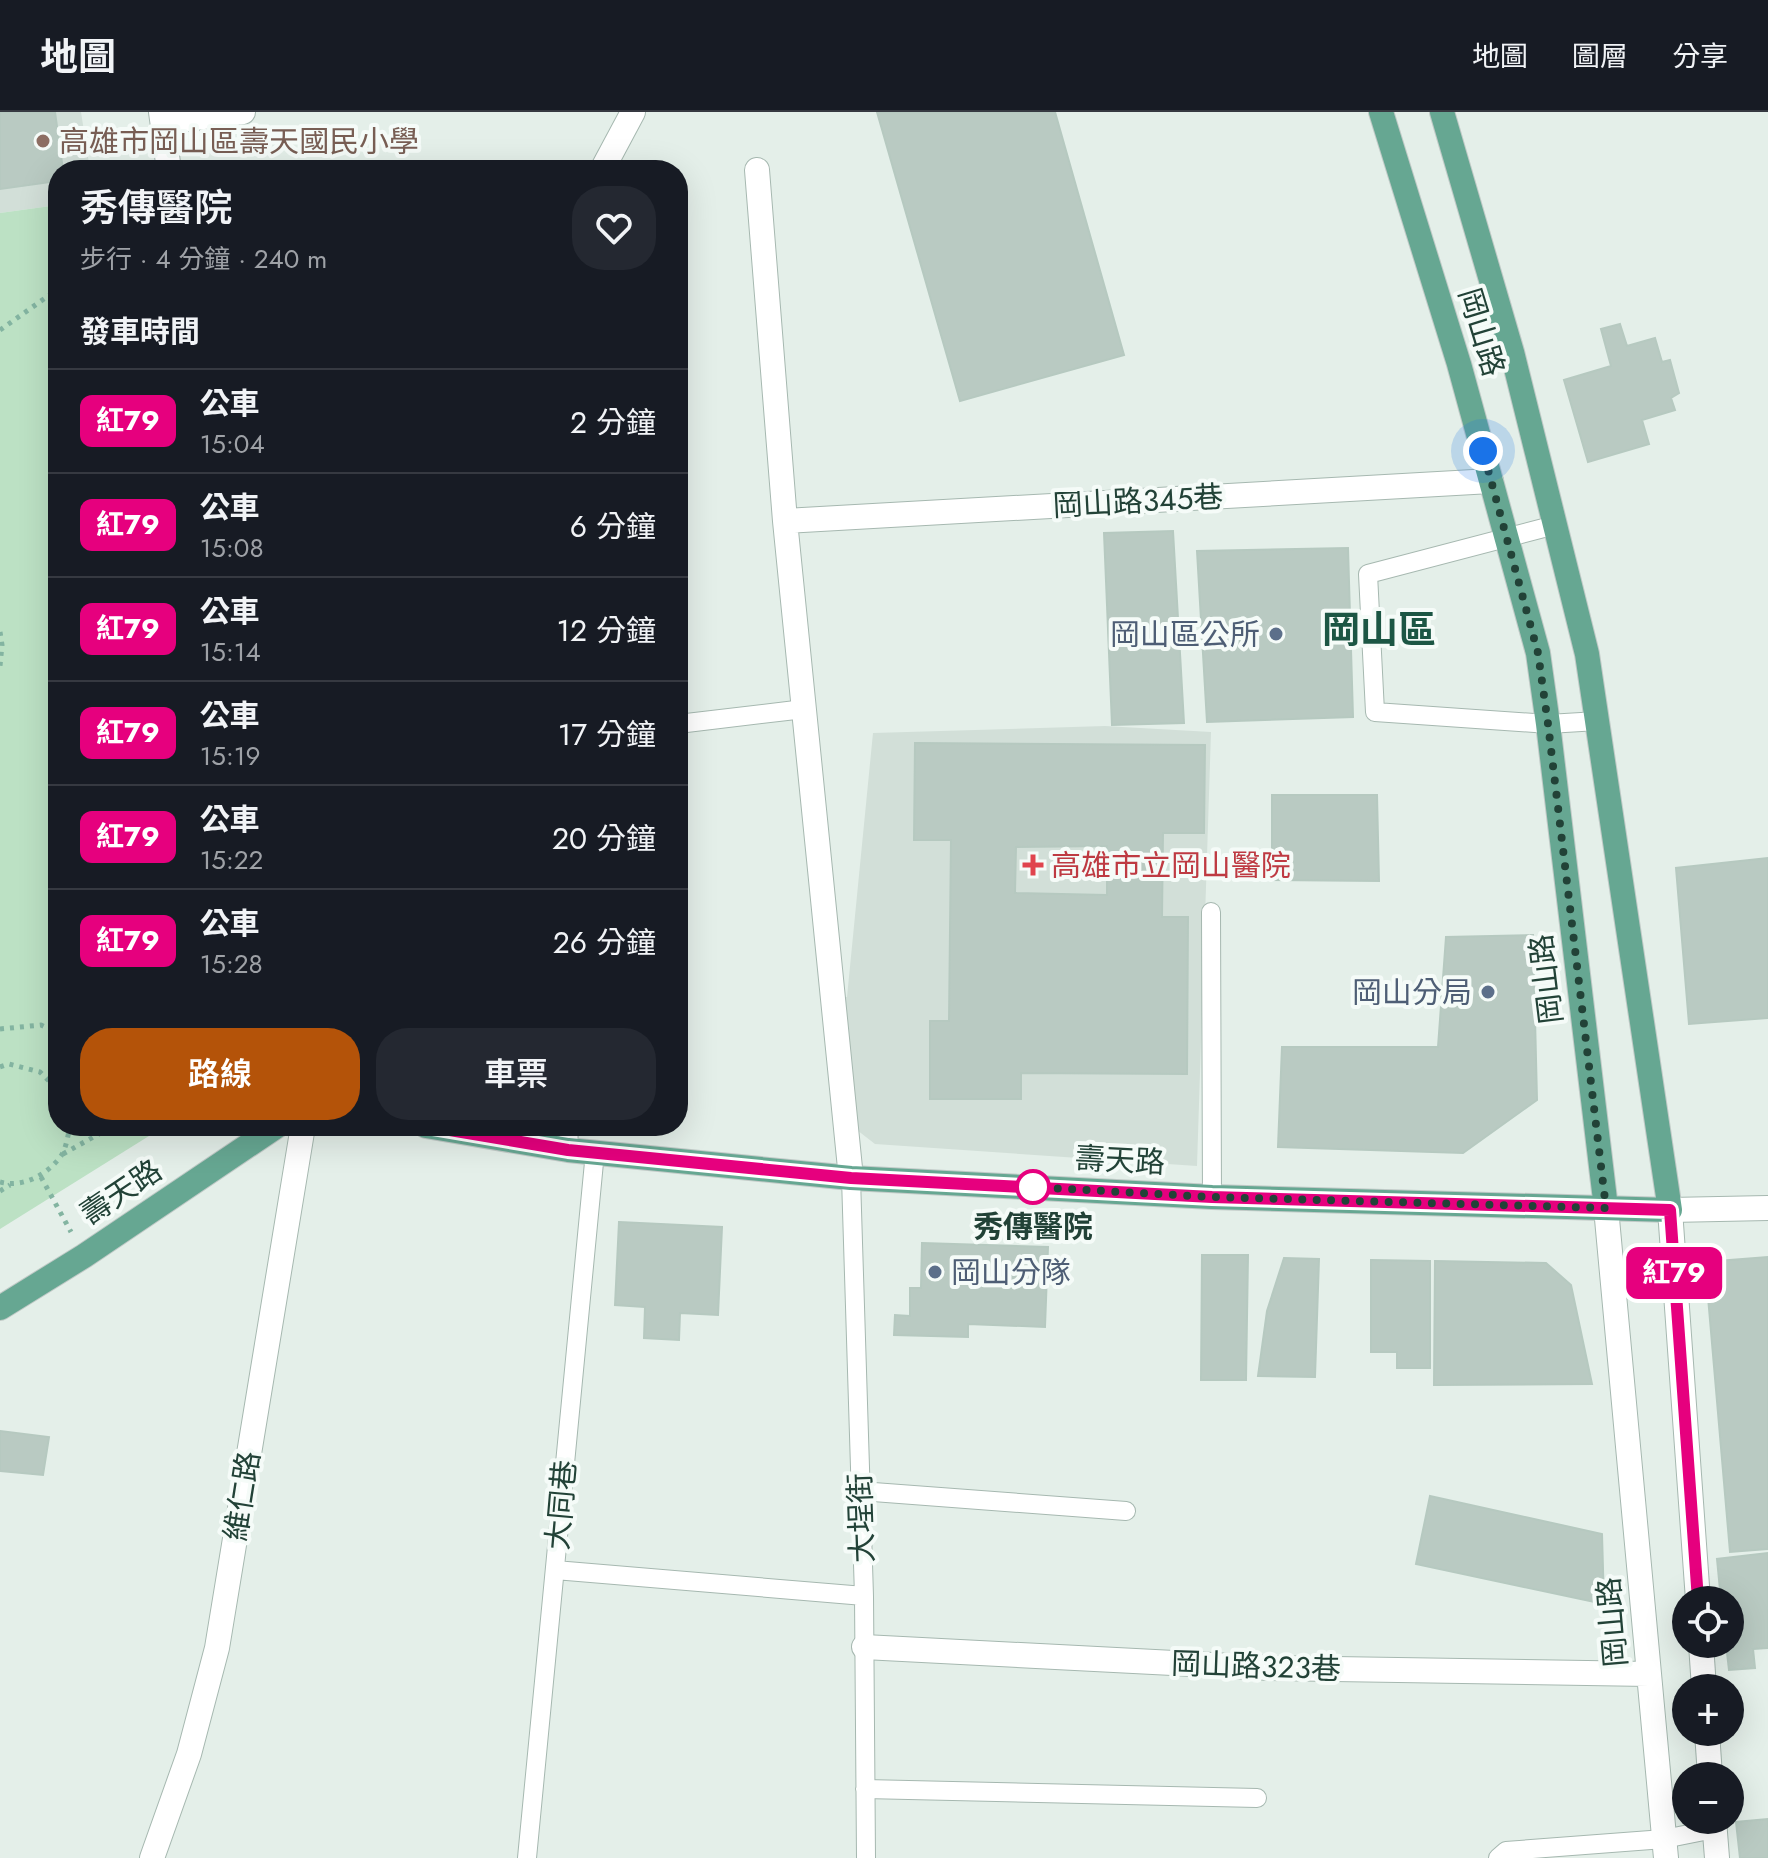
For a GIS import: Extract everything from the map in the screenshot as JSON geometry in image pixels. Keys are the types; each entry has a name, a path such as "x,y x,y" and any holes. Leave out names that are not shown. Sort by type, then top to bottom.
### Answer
{"main road":[{"name":"岡山路","path":"1381,112 1459,364 1538,653 1606,1208"},
{"name":"岡山路","path":"1442,112 1512,352 1587,654 1670,1210"},
{"name":"壽天路","path":"0,1308 84,1256 262,1136"},
{"name":"壽天路","path":"545,1136 569,1138 595,1152 851,1178 1212,1197 1670,1210"}],"street":[{"path":"168,160 162,117 243,112"},
{"path":"607,160 633,112"},
{"path":"757,170 785,521 851,1178"},
{"name":"岡山路345巷","path":"785,521 1491,481"},
{"name":"維仁路","path":"152,1858 189,1754 217,1648 301,1136"},
{"name":"岡山路","path":"1606,1208 1665,1849"},
{"path":"1670,1210 1768,1208"},
{"name":"岡山路","path":"1670,1210 1697,1586"},
{"name":"岡山路323巷","path":"864,1647 1270,1668 1649,1674"},
{"path":"1715,1834 1717,1858"}],"lane":[{"path":"1555,525 1368,574 1375,712 1548,724 1598,721"},
{"path":"688,723 804,709"},
{"path":"1211,912 1212,1197"},
{"name":"大同巷","path":"527,1858 595,1152"},
{"name":"大埕街","path":"851,1178 864,1596 866,1858"},
{"path":"860,1491 1126,1511"},
{"path":"555,1570 864,1596"},
{"path":"865,1789 1257,1798"},
{"path":"1498,1858 1506,1851 1665,1849 1696,1834"}],"path":[{"path":"0,330 48,296"},
{"path":"0,632 0,666"},
{"path":"0,1029 41,1025 48,1028"},
{"path":"0,1067 9,1064 40,1072 48,1080"},
{"path":"63,1155 68,1136"},
{"path":"0,1191 41,1177 63,1155 95,1136"},
{"path":"41,1177 84,1256"},
{"path":"0,1182 11,1185"}],"shaded area":[{"name":"高雄市岡山區壽天國民小學","path":"0,112 81,112 88,160 48,160 48,206 0,213"},
{"name":"高雄市立岡山醫院","path":"1105,726 1211,732 1197,1166 875,1144 857,1130 836,997 847,997 873,733"}],"green space":[{"path":"48,206 48,1136 149,1136 0,1229 0,213"}],"building":[{"path":"0,112 55,112 62,160 48,160 48,182 0,189"},
{"path":"877,112 1055,112 1124,355 960,401"},
{"path":"1620,324 1627,346 1655,338 1662,362 1670,360 1679,393 1671,398 1675,410 1642,420 1649,444 1588,462 1564,380 1611,366 1601,329"},
{"path":"1173,531 1184,723 1112,725 1104,533"},
{"name":"岡山區公所","path":"1348,548 1353,717 1207,722 1197,551"},
{"name":"高雄市立岡山醫院","path":"915,743 1205,745 1204,833 1163,833 1162,917 1188,917 1187,1074 1021,1073 1021,1099 930,1099 930,1021 949,1021 951,840 914,840","holes":["1107,846 1107,895 1015,893 1016,847"]},
{"path":"1272,795 1377,795 1379,881 1272,880"},
{"path":"1768,858 1768,1018 1689,1024 1676,868"},
{"name":"岡山分局","path":"1533,935 1537,1100 1463,1153 1278,1147 1282,1047 1438,1047 1446,937"},
{"path":"619,1222 722,1227 718,1315 680,1313 679,1340 644,1338 645,1307 615,1305"},
{"path":"922,1243 1048,1247 1045,1327 968,1324 968,1337 894,1335 895,1315 910,1316 910,1288 921,1288"},
{"path":"1202,1255 1248,1255 1246,1380 1201,1380"},
{"path":"1768,1257 1768,1549 1730,1552 1705,1262"},
{"path":"1284,1258 1319,1259 1315,1377 1258,1376 1267,1311"},
{"path":"1371,1260 1430,1261 1430,1368 1397,1368 1397,1352 1371,1352"},
{"path":"1435,1261 1546,1263 1571,1285 1592,1384 1434,1385"},
{"path":"0,1431 49,1437 43,1475 0,1471"},
{"path":"1430,1496 1602,1534 1604,1604 1416,1564"},
{"path":"1768,1553 1768,1648 1753,1649 1755,1668 1729,1670 1728,1658 1744,1658 1744,1586 1720,1586 1717,1559"},
{"path":"1768,1819 1768,1858 1740,1858 1737,1834 1744,1834 1744,1821"}],"bus line":[{"name":"紅79","path":"485,1136 568,1150 851,1178 1212,1197 1670,1210 1697,1586"}],"place":[{"name":"高雄市岡山區壽天國民小學","path":"43,141"},
{"name":"岡山區公所","path":"1276,634"},
{"name":"高雄市立岡山醫院","path":"1033,865"},
{"name":"岡山分局","path":"1488,992"},
{"name":"秀傳醫院","path":"1033,1187"},
{"name":"岡山分隊","path":"935,1272"}],"district":[{"name":"岡山區","path":"1379,629"}],"route":[{"path":"1033,1187 1212,1197 1606,1208 1538,653 1483,451"}]}
